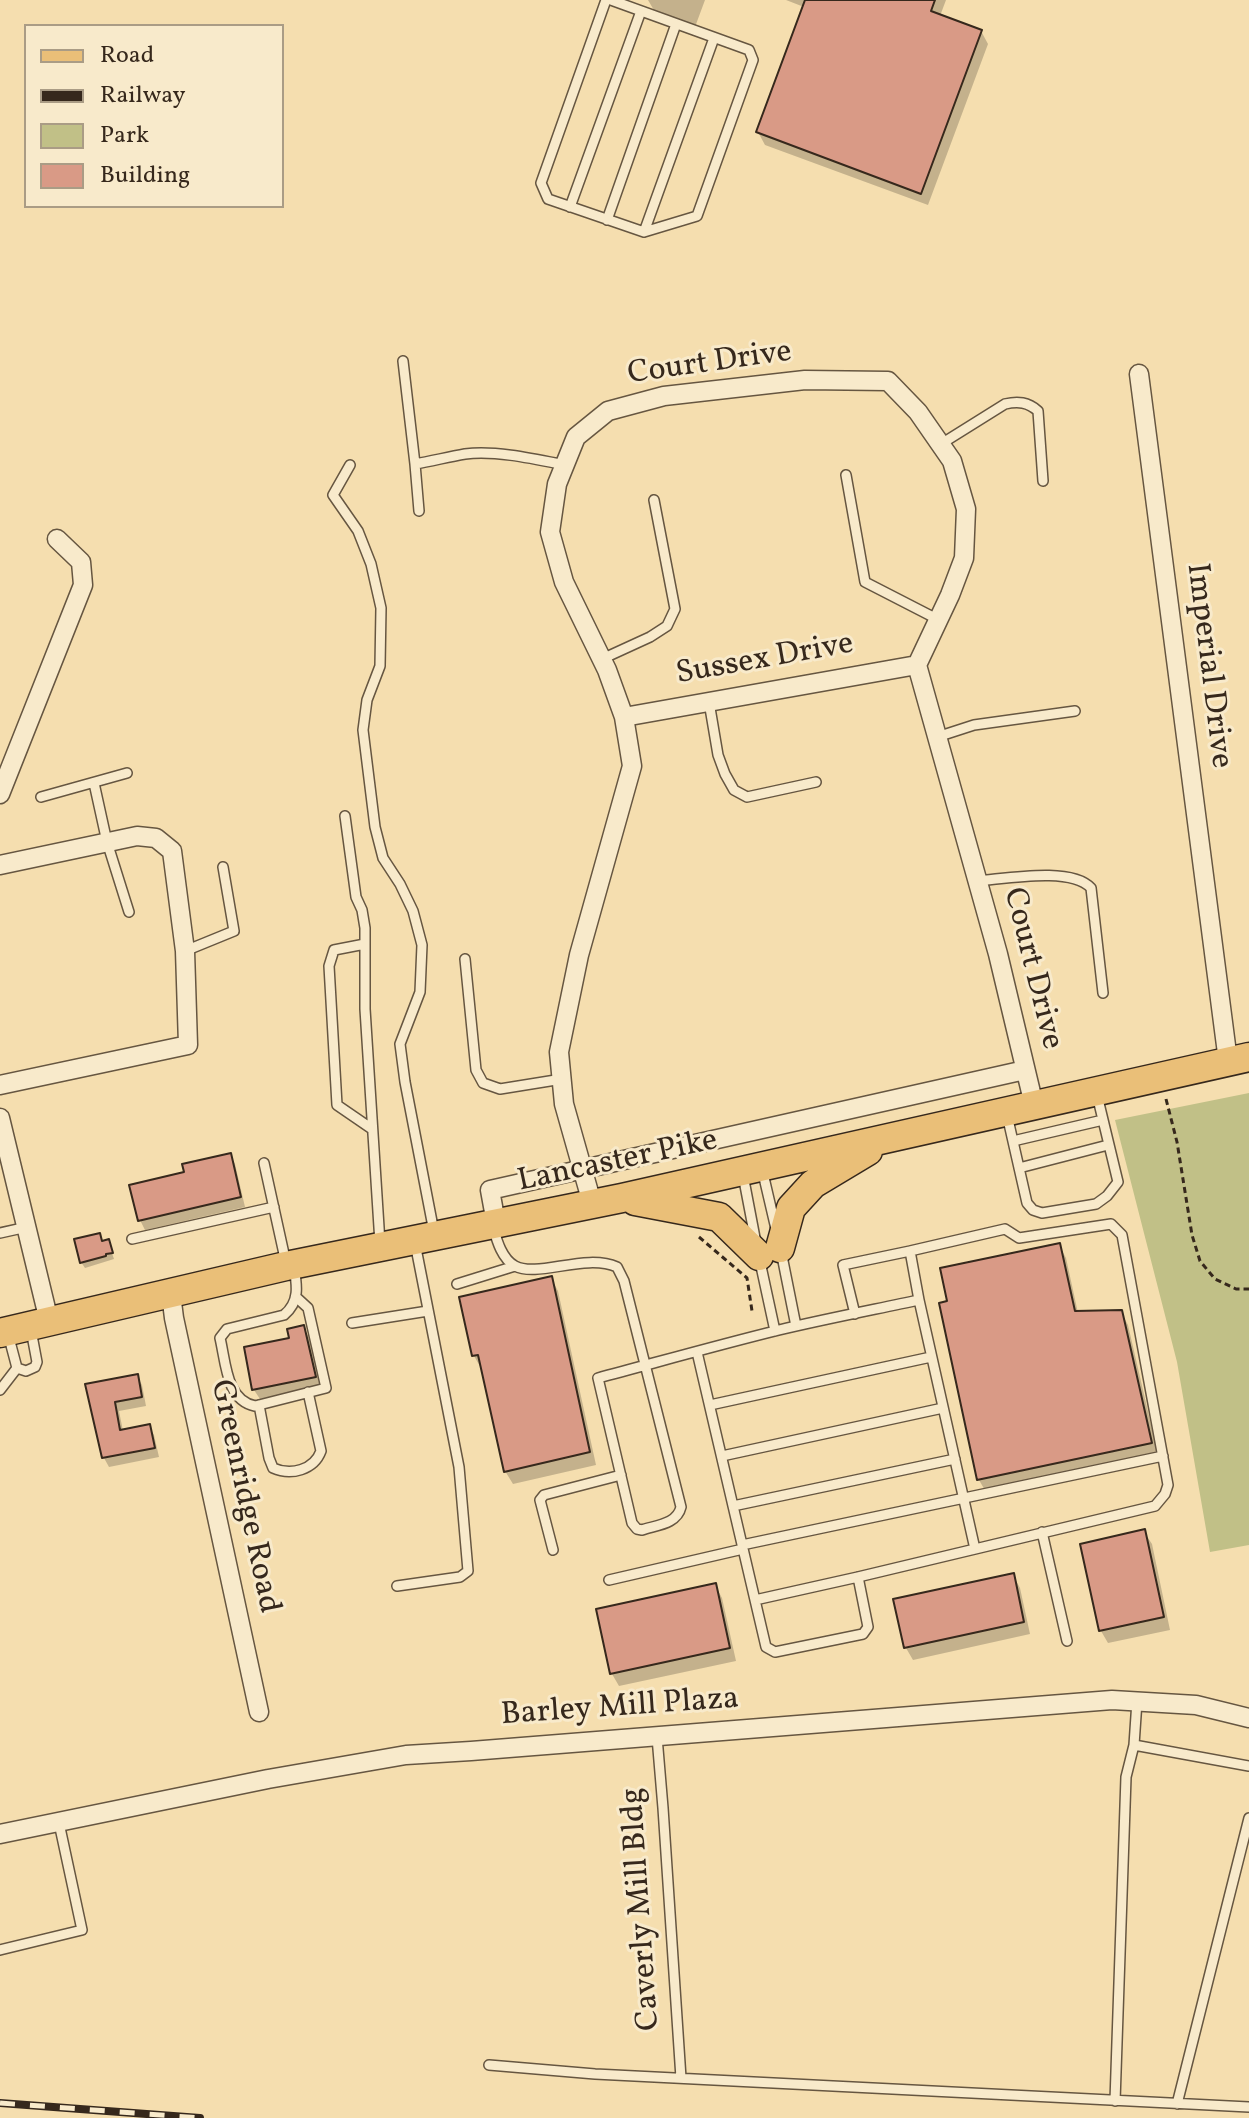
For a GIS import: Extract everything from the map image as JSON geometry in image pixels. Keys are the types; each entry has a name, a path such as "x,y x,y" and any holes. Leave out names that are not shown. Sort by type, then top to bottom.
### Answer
{"main road":[{"name":"Lancaster Pike","path":"22,1328 290,1265 622,1198 1239,1059"},
{"path":"622,1198 719,1217 770,1252 791,1208 813,1184 889,1138"}],"street":[{"name":"Imperial Drive","path":"1139,374 1239,1059"},
{"name":"Court Drive","path":"592,1203 564,1104 559,1052 579,955 632,766 624,717 602,659 564,582 550,532 557,484 576,437 608,411 664,396 805,380 888,381 918,412 952,461 966,509 964,558 917,665 998,954 1025,1070 1020,1108"},
{"path":"0,794 83,585 81,562 57,539"},
{"name":"Sussex Drive","path":"624,717 917,665"},
{"path":"0,865 137,836 156,838 172,851 185,951 188,1045 0,1085"},
{"path":"494,1223 490,1190 1025,1070"},
{"path":"0,1118 6,1164 27,1227 22,1328"},
{"name":"Greenridge Road","path":"171,1294 259,1712"},
{"name":"Barley Mill Plaza","path":"0,1834 268,1779 406,1755 1112,1700 1196,1705 1249,1718"}],"lane":[{"path":"608,0 641,11 749,50 753,60 697,216 644,232 548,199 541,183 608,0"},
{"path":"570,207 641,11"},
{"path":"607,220 676,24"},
{"path":"644,232 714,38"},
{"path":"403,361 419,511"},
{"path":"941,444 1005,404 1024,403 1038,411 1043,481"},
{"path":"415,464 467,454 487,454 565,465"},
{"path":"350,465 333,495 358,531 371,564 381,608 380,666 367,700 363,730 375,827 383,858 413,911 422,945 420,992 400,1044 425,1238 428,1311 459,1467 468,1571 460,1577 397,1586"},
{"path":"846,475 865,582 939,620"},
{"path":"602,659 667,626 675,609 654,500"},
{"path":"709,702 718,755 734,790 747,797 816,782"},
{"path":"937,737 974,725 1075,711"},
{"path":"41,797 127,773"},
{"path":"94,783 107,842 129,912"},
{"path":"345,816 356,897 365,928 365,1009 381,1247"},
{"path":"185,951 234,931 223,867"},
{"path":"977,881 1040,875 1087,883 1091,888 1103,993"},
{"path":"365,944 334,950 329,966 337,1105 372,1129"},
{"path":"465,959 476,1070 483,1083 500,1089 562,1079"},
{"path":"1020,1108 1013,1141 1027,1203 1033,1210 1042,1213 1096,1204 1118,1182 1096,1091"},
{"path":"1013,1141 1103,1120"},
{"path":"1019,1168 1108,1145"},
{"path":"264,1163 297,1287 291,1309 284,1315 227,1329 220,1338 230,1383 235,1396 244,1404 259,1405 326,1388 308,1308 296,1297"},
{"path":"752,1169 770,1252 796,1326"},
{"path":"752,1169 770,1252 775,1331"},
{"path":"132,1239 274,1207"},
{"path":"494,1223 498,1244 515,1266"},
{"path":"755,1600 1155,1506 1165,1494 1168,1485 1122,1235 1111,1224 1019,1238 1005,1229 843,1265 855,1314"},
{"path":"0,1233 27,1227"},
{"path":"910,1251 975,1549"},
{"path":"457,1284 515,1266 529,1269 607,1262 617,1267 624,1281 646,1366 681,1507 679,1516 673,1520 642,1530 632,1523 598,1378 646,1366 775,1331 919,1300"},
{"path":"352,1323 428,1311"},
{"path":"17,1368 32,1370 37,1362 22,1328"},
{"path":"0,1390 17,1368 22,1328"},
{"path":"697,1352 766,1647 775,1652 863,1634 868,1627 858,1577"},
{"path":"710,1405 931,1357"},
{"path":"259,1405 273,1468 282,1472 294,1471 318,1461 321,1451 308,1392"},
{"path":"722,1456 943,1408"},
{"path":"609,1580 743,1547 1163,1456"},
{"path":"733,1506 955,1459"},
{"path":"553,1550 540,1500 544,1495 621,1475"},
{"path":"1042,1532 1067,1641"},
{"path":"1115,2101 1126,1777 1134,1745 1137,1701"},
{"name":"Caverly Mill Bldg","path":"657,1737 681,2078"},
{"path":"1134,1745 1249,1766"},
{"path":"1177,2104 1249,1818"},
{"path":"0,1950 82,1930 59,1823"},
{"path":"489,2065 1249,2107"}],"path":[{"path":"1160,1076 1177,1142 1183,1186 1200,1261 1215,1279 1236,1289 1249,1289"},
{"path":"697,1235 747,1278 752,1311"}],"green space":[{"path":"1249,1093 1249,1545 1210,1552 1177,1362 1115,1120"}],"building":[{"path":"805,0 935,0 931,11 982,30 921,194 756,132"},
{"path":"231,1153 241,1197 138,1221 129,1185 184,1172 182,1164"},
{"path":"100,1233 102,1241 109,1239 113,1253 80,1263 74,1239"},
{"path":"1060,1243 1075,1311 1122,1310 1152,1443 977,1480 939,1303 947,1301 940,1268"},
{"path":"552,1276 590,1452 504,1472 478,1355 472,1356 459,1297"},
{"path":"304,1325 316,1377 252,1390 244,1347 289,1338 287,1329"},
{"path":"138,1374 142,1397 115,1402 120,1430 150,1424 155,1448 102,1458 85,1384"},
{"path":"1145,1529 1164,1617 1099,1631 1080,1544"},
{"path":"1014,1573 1024,1622 904,1648 893,1599"},
{"path":"716,1583 730,1648 610,1674 596,1609"}],"railway":[{"path":"0,2103 200,2118"}]}
